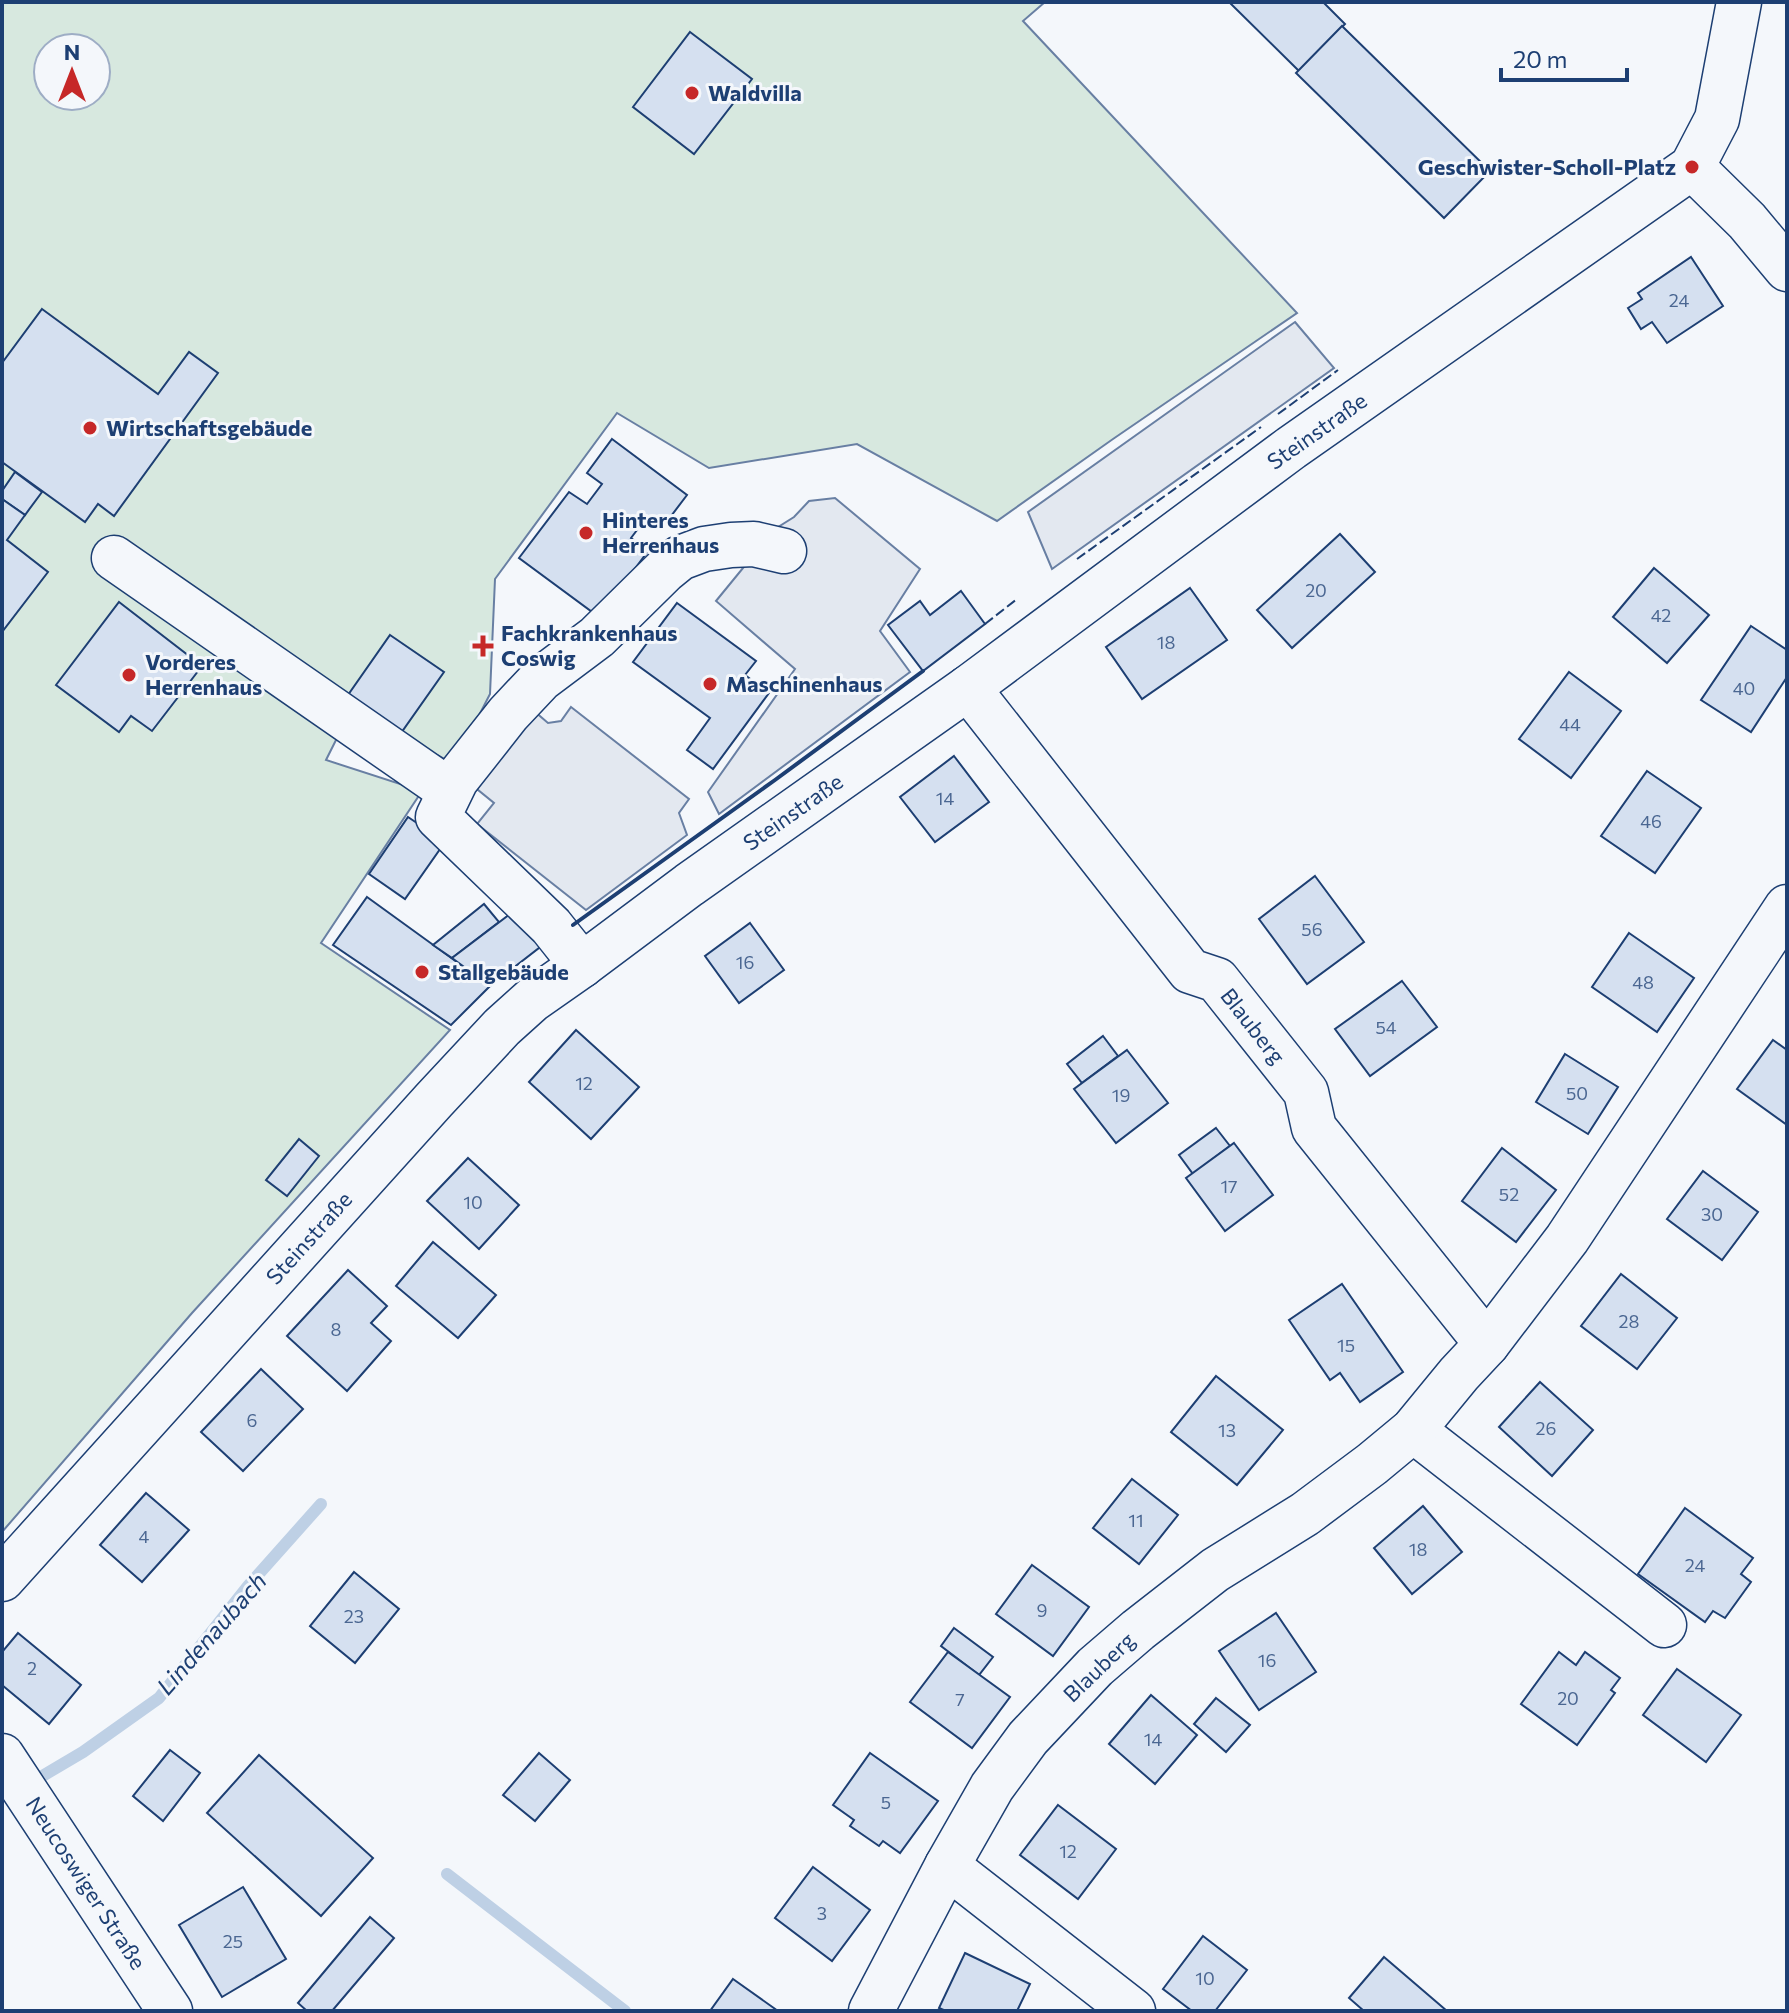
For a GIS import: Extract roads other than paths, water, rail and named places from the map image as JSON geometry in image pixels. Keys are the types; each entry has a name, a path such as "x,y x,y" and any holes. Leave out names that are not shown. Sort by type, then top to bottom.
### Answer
{"street":[{"path":"1739,2 1717,119 1692,167 1747,221 1787,269"},
{"name":"Steinstraße","path":"2,1579 434,1100 502,1027 532,1000 968,688 1291,448 1692,167"},
{"path":"582,965 551,926 438,817 450,791 508,714 541,679 597,637 680,558 704,549 731,545 754,544 784,551"},
{"path":"114,558 450,791"},
{"name":"Blauberg","path":"968,688 1190,971 1217,980 1306,1092 1314,1128 1487,1344"},
{"name":"Blauberg","path":"871,2011 992,1787 1028,1738 1095,1667 1138,1630 1215,1570 1305,1514 1413,1430 1487,1344 1567,1239 1787,907"},
{"path":"1413,1430 1664,1625"},
{"name":"Neucoswiger Straße","path":"2,1756 170,2011"},
{"path":"947,1866 1133,2011"}],"waterway":[{"name":"Lindenaubach","path":"28,1782 83,1752 159,1698 248,1586 321,1504"},
{"path":"447,1874 625,2011"}],"place":[{"name":"Waldvilla","path":"692,93"},
{"name":"Geschwister-Scholl-Platz","path":"1692,167"},
{"name":"Wirtschaftsgebäude","path":"90,428"},
{"name":"Hinteres Herrenhaus","path":"586,533"},
{"name":"Fachkrankenhaus Coswig","path":"483,646"},
{"name":"Vorderes Herrenhaus","path":"129,675"},
{"name":"Maschinenhaus","path":"710,684"},
{"name":"Stallgebäude","path":"422,972"}]}
